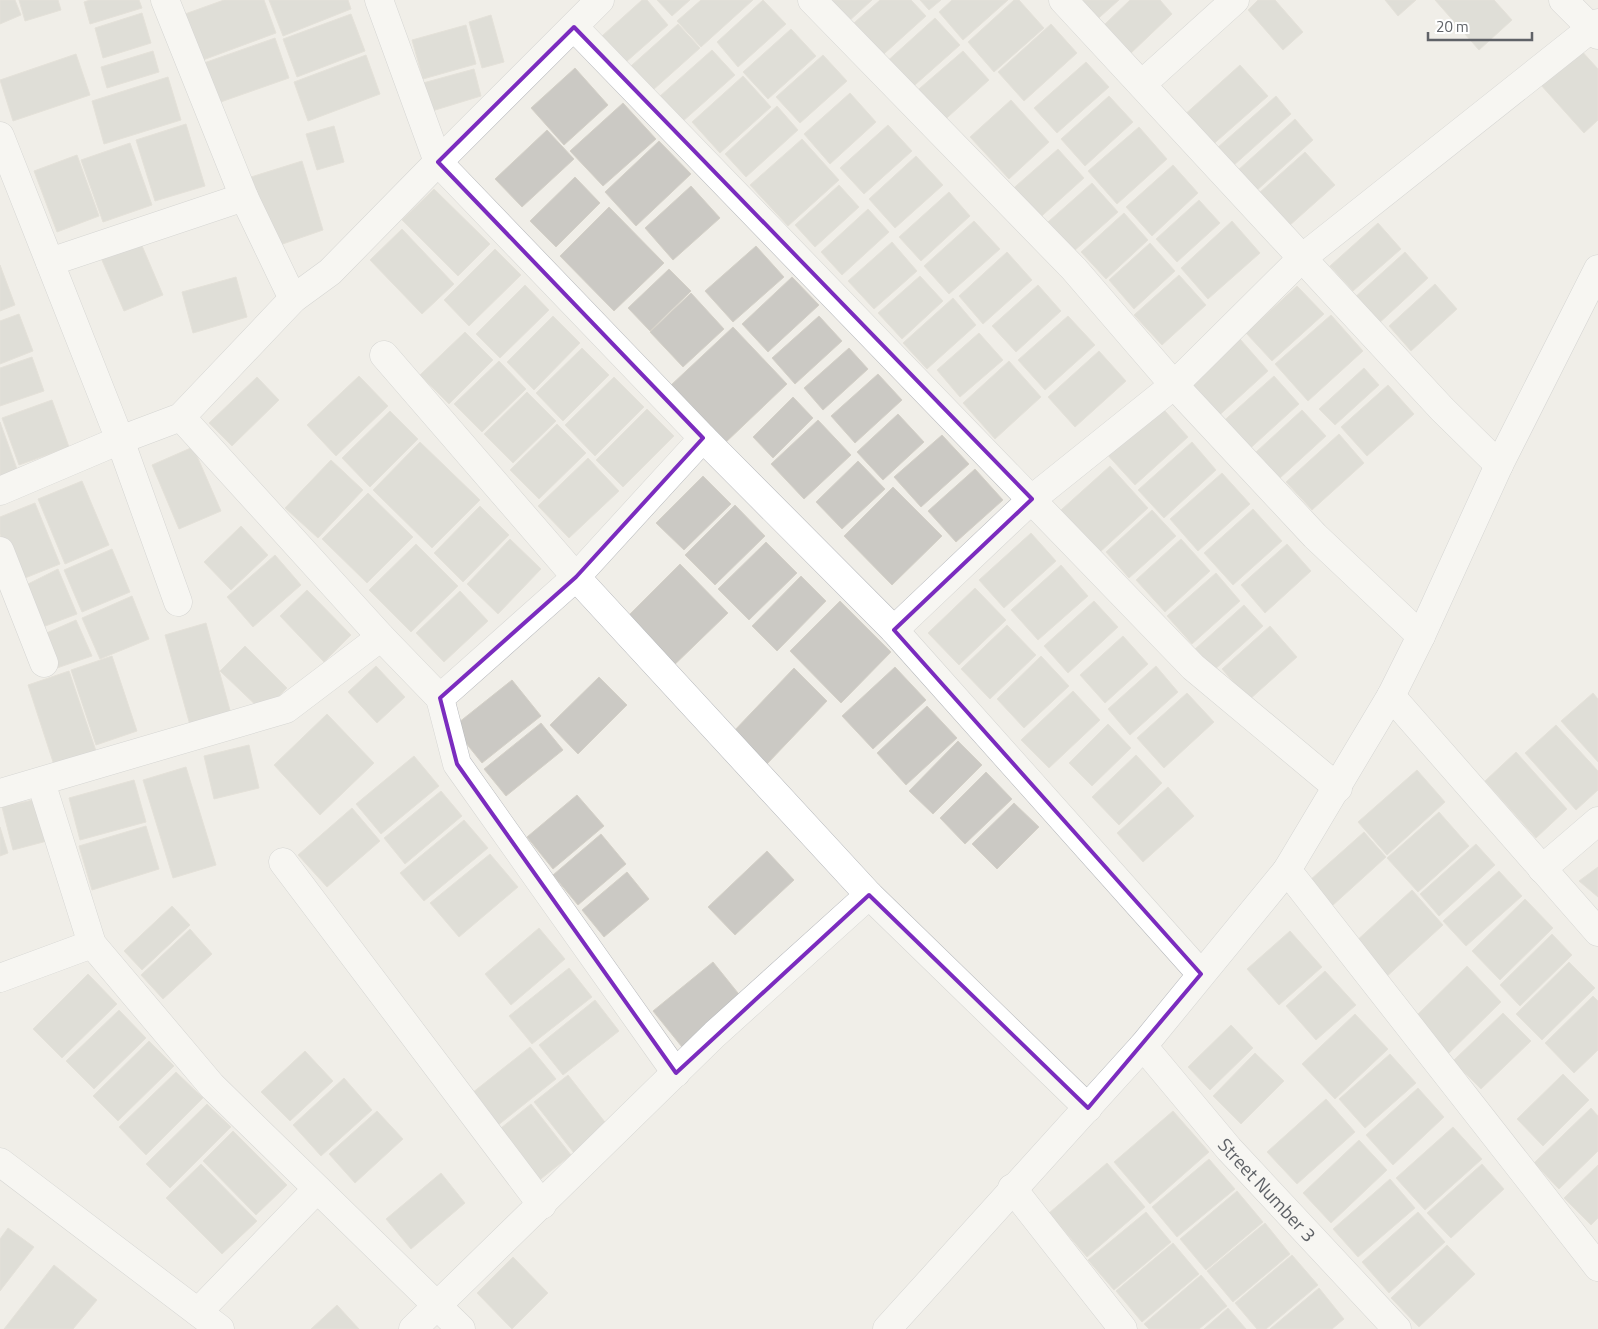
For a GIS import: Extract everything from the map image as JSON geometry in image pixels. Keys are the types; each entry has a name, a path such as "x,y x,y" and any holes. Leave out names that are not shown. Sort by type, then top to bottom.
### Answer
{"street":[{"path":"165,0 244,197 293,299"},
{"path":"379,0 438,162 704,438 894,630 1201,974"},
{"path":"0,491 120,440 181,417 293,299 330,272 600,0"},
{"path":"812,0 1074,269 1174,385 1316,536 1421,636"},
{"path":"1063,0 1442,409 1499,465"},
{"path":"1142,84 1235,0"},
{"path":"894,630 1032,499 1174,385 1302,258 1596,28 1564,0"},
{"path":"574,27 1193,667 1338,788"},
{"path":"0,136 120,440 178,602"},
{"path":"50,262 244,197"},
{"path":"887,1329 1012,1188 1088,1108 1143,1046 1287,870 1338,788 1391,696 1421,636 1499,465 1598,269"},
{"path":"384,355 576,577 869,895 1088,1108"},
{"path":"181,417 381,637 440,698 457,764 676,1073"},
{"path":"440,698 576,577 704,438"},
{"path":"0,551 44,663"},
{"path":"0,793 286,709 381,637"},
{"path":"1391,696 1598,932"},
{"path":"41,782 92,944 212,1086 461,1329"},
{"path":"1542,869 1598,821"},
{"path":"283,862 542,1205"},
{"path":"1287,870 1598,1267"},
{"path":"412,1329 542,1205 715,1034 869,895"},
{"path":"0,978 92,944"},
{"name":"Street Number 3","path":"1143,1046 1229,1148 1397,1329"},
{"path":"0,1162 220,1329"},
{"path":"1012,1188 1123,1329"},
{"path":"198,1312 317,1189"}],"highlighted area":[{"path":"574,27 1032,499 894,630 1201,974 1088,1108 869,895 676,1073 457,764 440,698 576,577 703,438 438,162"}],"building":[{"path":"0,0 15,0 21,15 0,24"},
{"path":"19,0 58,0 61,10 25,21"},
{"path":"90,0 139,0 142,8 90,24 84,2"},
{"path":"224,0 264,0 276,33 203,60 185,14"},
{"path":"269,0 348,0 351,9 283,36"},
{"path":"642,0 647,0 668,25 626,62 602,36"},
{"path":"657,0 690,0 672,16"},
{"path":"701,0 753,0 701,47 677,21"},
{"path":"763,0 786,24 738,67 717,42"},
{"path":"827,0 872,0 847,23"},
{"path":"880,0 911,0 926,16 875,62 846,30"},
{"path":"920,0 941,0 929,10"},
{"path":"952,0 1008,0 963,40 939,12"},
{"path":"1014,0 1019,0 1044,28 994,72 968,42"},
{"path":"1071,0 1119,0 1092,24"},
{"path":"1130,0 1160,0 1172,14 1130,54 1104,25"},
{"path":"1258,0 1275,0 1303,32 1283,50 1248,10"},
{"path":"1385,0 1416,0 1398,16"},
{"path":"1435,0 1494,0 1512,20 1479,50"},
{"path":"142,13 151,43 103,58 95,28"},
{"path":"351,14 365,51 297,77 283,39"},
{"path":"491,15 504,62 482,68 469,22"},
{"path":"935,18 960,45 907,92 883,65"},
{"path":"678,24 700,48 653,90 631,66"},
{"path":"1051,24 1077,53 1024,101 998,72"},
{"path":"466,25 476,64 423,79 412,40"},
{"path":"791,29 816,56 768,99 743,72"},
{"path":"275,38 289,78 215,104 201,64"},
{"path":"1579,48 1598,69 1598,120 1584,133 1540,84"},
{"path":"712,50 735,75 682,122 659,97"},
{"path":"153,51 159,72 107,88 101,67"},
{"path":"963,51 989,80 939,125 912,95"},
{"path":"76,54 90,95 13,121 0,80"},
{"path":"366,55 380,94 308,121 294,82"},
{"path":"823,55 847,81 800,123 776,97"},
{"path":"1086,62 1109,87 1057,133 1034,108"},
{"path":"1240,65 1268,96 1209,148 1182,117"},
{"path":"575,68 608,105 564,145 531,108"},
{"path":"474,69 481,96 432,111 423,83"},
{"path":"743,76 771,107 720,153 692,122"},
{"path":"168,77 181,120 104,144 92,101"},
{"path":"850,93 876,122 830,164 804,134"},
{"path":"1109,96 1133,122 1085,166 1061,139"},
{"path":"1276,96 1291,114 1233,166 1217,148"},
{"path":"1011,100 1049,142 1009,179 970,137"},
{"path":"623,103 656,139 603,186 570,151"},
{"path":"777,106 798,130 746,177 725,154"},
{"path":"1295,119 1313,140 1255,192 1237,171"},
{"path":"186,124 205,186 155,201 136,140"},
{"path":"888,125 912,151 864,194 840,168"},
{"path":"334,126 344,162 317,170 306,134"},
{"path":"1139,127 1167,159 1117,204 1088,171"},
{"path":"547,130 574,159 522,207 495,179"},
{"path":"802,139 839,180 788,226 750,185"},
{"path":"659,141 691,174 636,226 605,192"},
{"path":"130,143 152,205 103,222 81,160"},
{"path":"1058,149 1084,178 1034,223 1008,193"},
{"path":"1305,152 1335,185 1289,226 1259,193"},
{"path":"77,155 99,216 57,232 34,171"},
{"path":"916,156 943,185 895,228 869,199"},
{"path":"302,161 323,230 274,247 251,177"},
{"path":"1173,165 1198,193 1152,236 1126,207"},
{"path":"575,177 600,203 556,247 530,221"},
{"path":"1092,183 1118,212 1074,251 1048,222"},
{"path":"839,185 859,207 815,247 795,225"},
{"path":"691,186 720,218 673,260 645,228"},
{"path":"434,189 490,244 458,276 402,220"},
{"path":"949,192 970,216 921,261 899,237"},
{"path":"1199,200 1220,223 1177,262 1156,239"},
{"path":"609,207 664,263 614,311 560,256"},
{"path":"868,209 889,232 842,275 821,252"},
{"path":"1124,213 1148,240 1106,279 1081,252"},
{"path":"974,221 1000,249 949,294 924,266"},
{"path":"1232,221 1260,253 1208,299 1181,268"},
{"path":"1378,223 1401,249 1353,291 1330,266"},
{"path":"402,229 454,284 422,314 370,260"},
{"path":"137,234 163,295 124,311 98,251"},
{"path":"892,242 917,271 874,309 848,281"},
{"path":"1150,243 1175,271 1134,309 1109,280"},
{"path":"756,246 784,277 733,322 705,291"},
{"path":"495,249 521,275 469,326 444,300"},
{"path":"1007,252 1032,280 983,324 959,296"},
{"path":"1405,252 1428,278 1377,325 1353,299"},
{"path":"0,265 15,305 0,311"},
{"path":"669,269 691,291 650,331 628,308"},
{"path":"1179,275 1206,305 1162,345 1134,315"},
{"path":"920,276 943,301 902,339 878,313"},
{"path":"236,277 247,317 193,333 182,292"},
{"path":"792,277 819,305 768,352 742,324"},
{"path":"1435,284 1457,309 1411,351 1389,326"},
{"path":"525,285 549,310 500,358 476,334"},
{"path":"1038,285 1061,311 1016,352 992,326"},
{"path":"1297,286 1324,314 1272,361 1246,333"},
{"path":"691,293 724,329 683,367 650,332"},
{"path":"953,298 976,325 927,369 903,343"},
{"path":"19,314 33,351 0,364 0,321"},
{"path":"1331,315 1363,351 1308,401 1275,364"},
{"path":"553,316 580,343 534,390 507,362"},
{"path":"819,316 842,341 795,384 772,358"},
{"path":"1068,316 1095,345 1045,390 1018,360"},
{"path":"733,327 787,384 724,444 670,386"},
{"path":"465,332 493,360 449,404 420,375"},
{"path":"979,333 1003,360 960,397 937,370"},
{"path":"1240,339 1268,371 1214,420 1185,388"},
{"path":"582,348 609,375 563,421 536,393"},
{"path":"849,348 868,369 823,410 804,388"},
{"path":"1099,351 1126,381 1075,427 1048,397"},
{"path":"32,357 44,391 0,406 0,368"},
{"path":"499,361 526,389 482,432 454,404"},
{"path":"1009,361 1041,397 995,439 963,403"},
{"path":"1364,368 1379,385 1335,425 1319,409"},
{"path":"878,374 902,400 855,443 831,416"},
{"path":"359,376 388,406 336,456 307,425"},
{"path":"1274,376 1299,404 1244,454 1218,426"},
{"path":"257,377 279,400 232,446 209,423"},
{"path":"614,377 644,407 595,456 565,425"},
{"path":"1388,385 1414,414 1367,456 1341,427"},
{"path":"527,392 556,421 513,463 484,434"},
{"path":"793,397 813,418 773,458 753,437"},
{"path":"52,400 69,447 19,465 2,418"},
{"path":"1158,403 1188,437 1135,485 1104,451"},
{"path":"647,409 674,436 623,487 596,460"},
{"path":"1302,410 1326,436 1280,478 1256,452"},
{"path":"390,411 418,439 370,487 342,458"},
{"path":"898,414 924,442 883,480 857,452"},
{"path":"818,420 851,455 804,499 771,464"},
{"path":"0,422 17,469 0,476"},
{"path":"557,424 586,453 539,499 510,470"},
{"path":"1339,434 1364,463 1312,510 1286,482"},
{"path":"942,435 969,464 921,507 894,477"},
{"path":"420,442 480,500 432,548 373,490"},
{"path":"1192,442 1216,470 1164,518 1138,490"},
{"path":"193,447 221,511 179,529 152,465"},
{"path":"588,458 619,491 569,538 538,506"},
{"path":"331,460 363,490 318,538 285,508"},
{"path":"858,461 885,489 842,529 816,502"},
{"path":"1110,466 1148,508 1099,553 1061,510"},
{"path":"975,469 1003,500 956,542 928,511"},
{"path":"1222,473 1250,504 1198,551 1170,519"},
{"path":"703,476 731,504 684,550 656,523"},
{"path":"82,481 109,545 65,564 38,499"},
{"path":"893,487 942,536 892,585 844,536"},
{"path":"368,493 413,537 367,583 322,539"},
{"path":"35,503 60,564 20,580 0,534 0,517"},
{"path":"735,505 765,536 715,585 685,555"},
{"path":"480,506 509,535 463,582 434,553"},
{"path":"1253,509 1282,541 1233,585 1204,553"},
{"path":"1152,510 1176,536 1129,578 1106,552"},
{"path":"241,526 268,555 231,590 204,562"},
{"path":"1031,533 1056,561 1004,608 979,580"},
{"path":"510,539 541,569 498,614 467,584"},
{"path":"1181,539 1210,571 1165,612 1136,580"},
{"path":"766,542 797,573 749,620 718,589"},
{"path":"416,544 458,586 411,632 369,590"},
{"path":"1287,544 1311,571 1265,613 1241,585"},
{"path":"112,549 130,592 82,612 64,570"},
{"path":"275,555 301,585 253,627 227,597"},
{"path":"680,564 728,613 668,671 621,623"},
{"path":"1061,565 1088,596 1038,640 1011,610"},
{"path":"58,569 77,614 40,628 22,587"},
{"path":"1216,573 1240,601 1192,644 1167,616"},
{"path":"801,576 826,601 777,651 752,626"},
{"path":"975,588 1006,620 959,665 928,633"},
{"path":"307,590 351,635 324,662 280,616"},
{"path":"460,591 488,621 444,662 416,633"},
{"path":"132,596 149,639 100,659 82,618"},
{"path":"840,601 891,652 841,703 790,651"},
{"path":"1094,601 1118,627 1068,673 1044,646"},
{"path":"1244,605 1263,626 1213,671 1194,650"},
{"path":"76,620 92,656 54,669 42,635"},
{"path":"206,623 231,714 190,725 165,635"},
{"path":"1007,625 1036,655 990,699 961,669"},
{"path":"1270,626 1297,657 1249,700 1222,669"},
{"path":"1123,636 1148,664 1105,703 1080,675"},
{"path":"245,646 287,688 263,712 220,671"},
{"path":"112,656 137,731 96,745 71,670"},
{"path":"1041,656 1069,686 1024,728 997,699"},
{"path":"376,666 405,697 377,723 348,692"},
{"path":"1156,666 1178,692 1130,735 1108,709"},
{"path":"895,667 926,700 873,749 842,716"},
{"path":"794,668 827,701 767,764 733,732"},
{"path":"69,671 96,751 54,765 28,685"},
{"path":"599,677 627,705 578,754 550,725"},
{"path":"512,680 541,716 482,763 453,727"},
{"path":"1073,691 1100,720 1049,768 1021,740"},
{"path":"1187,693 1214,722 1164,768 1137,738"},
{"path":"1593,693 1598,699 1598,762 1561,721"},
{"path":"927,706 957,738 906,785 877,753"},
{"path":"327,714 374,763 320,815 274,765"},
{"path":"541,723 563,750 506,796 484,769"},
{"path":"1108,724 1131,748 1092,786 1069,763"},
{"path":"1556,725 1598,771 1598,790 1576,810 1525,753"},
{"path":"958,741 982,765 933,814 909,791"},
{"path":"249,745 259,788 214,799 204,756"},
{"path":"1516,752 1567,809 1536,838 1485,781"},
{"path":"1136,755 1162,783 1119,825 1092,797"},
{"path":"414,756 439,786 381,834 356,804"},
{"path":"186,767 216,865 173,878 143,780"},
{"path":"1417,770 1445,802 1387,855 1358,822"},
{"path":"986,772 1012,799 965,844 940,818"},
{"path":"134,780 146,822 80,840 69,798"},
{"path":"1168,787 1194,816 1143,862 1117,833"},
{"path":"441,791 462,816 405,864 384,838"},
{"path":"577,795 604,826 553,869 527,837"},
{"path":"37,799 47,841 13,850 2,807"},
{"path":"1014,803 1039,827 997,869 972,844"},
{"path":"352,808 380,841 327,887 298,855"},
{"path":"1439,812 1469,846 1418,892 1387,858"},
{"path":"464,820 488,848 424,901 400,873"},
{"path":"146,826 159,869 92,890 79,846"},
{"path":"0,827 8,853 0,856"},
{"path":"1364,832 1386,857 1332,906 1309,881"},
{"path":"601,834 626,864 578,905 553,875"},
{"path":"1476,844 1495,865 1439,916 1420,894"},
{"path":"767,851 794,880 735,935 708,907"},
{"path":"490,854 518,887 459,937 430,903"},
{"path":"1598,867 1598,897 1579,881"},
{"path":"1499,871 1522,896 1466,946 1443,921"},
{"path":"627,872 649,899 604,937 582,910"},
{"path":"1412,890 1443,925 1384,979 1353,944"},
{"path":"1525,899 1553,928 1500,980 1472,951"},
{"path":"172,906 190,925 142,970 124,951"},
{"path":"539,928 565,959 511,1005 485,974"},
{"path":"190,929 212,954 163,999 141,975"},
{"path":"1290,931 1322,967 1279,1005 1247,969"},
{"path":"1552,934 1572,955 1520,1006 1500,985"},
{"path":"713,962 742,998 682,1047 653,1011"},
{"path":"1569,962 1595,988 1542,1040 1516,1014"},
{"path":"1467,966 1501,1002 1443,1059 1409,1023"},
{"path":"569,968 592,997 532,1044 509,1016"},
{"path":"1325,971 1356,1005 1316,1040 1286,1006"},
{"path":"88,974 117,1004 62,1058 33,1029"},
{"path":"1593,996 1598,1001 1598,1050 1574,1073 1545,1043"},
{"path":"595,1000 619,1031 563,1075 539,1045"},
{"path":"119,1010 146,1038 94,1089 66,1061"},
{"path":"1503,1013 1531,1041 1481,1089 1453,1061"},
{"path":"1355,1014 1388,1049 1335,1099 1302,1064"},
{"path":"1231,1025 1253,1048 1210,1090 1188,1067"},
{"path":"149,1041 174,1066 118,1121 93,1096"},
{"path":"530,1047 556,1079 497,1126 472,1093"},
{"path":"305,1051 333,1081 290,1121 261,1092"},
{"path":"1255,1053 1284,1081 1241,1124 1213,1096"},
{"path":"1390,1054 1416,1083 1365,1128 1339,1099"},
{"path":"176,1072 203,1098 146,1155 119,1127"},
{"path":"1563,1074 1589,1100 1543,1146 1517,1119"},
{"path":"568,1075 608,1126 574,1153 534,1102"},
{"path":"344,1078 372,1110 321,1156 293,1125"},
{"path":"1418,1088 1444,1117 1393,1165 1366,1135"},
{"path":"1326,1099 1355,1132 1297,1184 1267,1152"},
{"path":"207,1104 231,1127 170,1188 146,1164"},
{"path":"531,1104 571,1155 537,1182 496,1132"},
{"path":"1591,1108 1598,1116 1598,1151 1559,1189 1534,1163"},
{"path":"377,1111 403,1139 355,1183 329,1154"},
{"path":"1173,1111 1209,1152 1150,1204 1114,1162"},
{"path":"1453,1127 1482,1159 1425,1210 1396,1178"},
{"path":"233,1131 287,1185 256,1215 203,1161"},
{"path":"1359,1140 1387,1170 1331,1223 1303,1193"},
{"path":"1209,1159 1235,1189 1177,1237 1152,1207"},
{"path":"1107,1163 1145,1207 1087,1257 1049,1213"},
{"path":"201,1164 257,1221 222,1254 166,1198"},
{"path":"1482,1164 1504,1189 1451,1238 1427,1213"},
{"path":"1598,1165 1598,1218 1591,1225 1564,1198"},
{"path":"441,1173 465,1203 411,1249 386,1219"},
{"path":"1390,1179 1415,1208 1358,1257 1333,1229"},
{"path":"1237,1191 1263,1222 1206,1270 1180,1239"},
{"path":"1146,1212 1171,1242 1114,1290 1088,1260"},
{"path":"1418,1212 1445,1242 1389,1293 1362,1262"},
{"path":"1265,1223 1290,1254 1233,1302 1207,1271"},
{"path":"8,1228 34,1247 0,1291 0,1239"},
{"path":"1173,1243 1199,1274 1142,1322 1116,1291"},
{"path":"1447,1245 1475,1274 1419,1327 1391,1298"},
{"path":"1292,1255 1318,1285 1266,1329 1257,1329 1235,1303"},
{"path":"513,1257 548,1293 512,1329 477,1293"},
{"path":"54,1265 97,1300 73,1329 4,1329"},
{"path":"1201,1275 1227,1306 1199,1329 1149,1329 1144,1324"},
{"path":"1319,1288 1344,1319 1332,1329 1270,1329"},
{"path":"337,1305 359,1329 311,1329"},
{"path":"1228,1308 1246,1329 1204,1329"}]}
